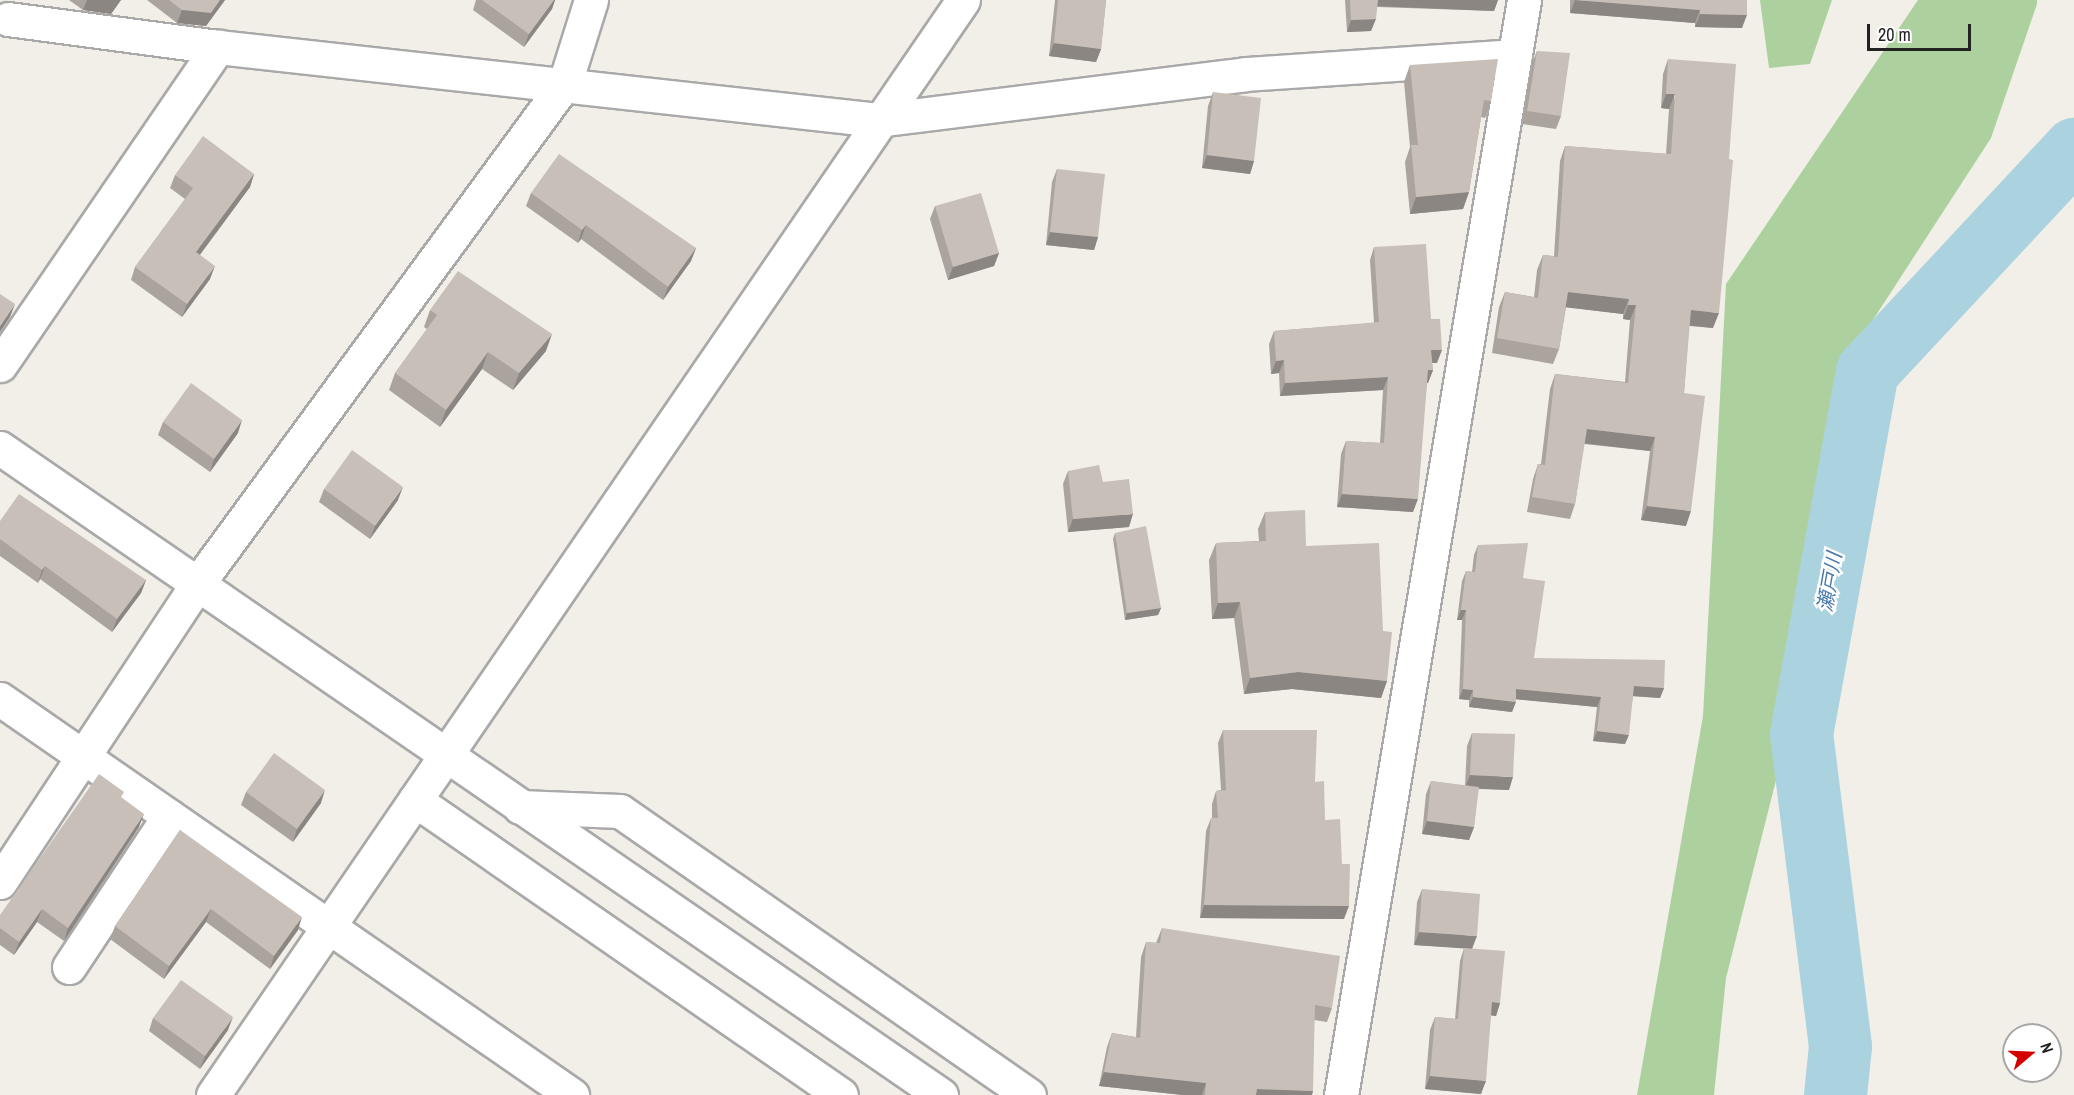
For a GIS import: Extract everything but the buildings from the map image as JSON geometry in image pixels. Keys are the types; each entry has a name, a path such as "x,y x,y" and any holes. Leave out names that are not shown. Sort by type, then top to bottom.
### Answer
{"street":[{"path":"0,882 85,758 198,583 565,83 591,0"},
{"path":"213,1095 878,120 963,0"},
{"path":"1341,1095 1524,0"},
{"path":"9,17 218,47 565,83 878,120 1245,74 1514,56"},
{"path":"0,365 218,47"},
{"path":"0,448 941,1095"},
{"path":"0,699 572,1095"},
{"path":"415,800 841,1095"},
{"path":"520,807 620,811 1029,1095"},
{"path":"69,967 169,816"}],"green space":[{"path":"1760,0 1832,0 1810,64 1769,68"},
{"path":"1918,0 2037,0 2037,4 1991,138 1834,380 1790,725 1726,978 1714,1095 1637,1095 1703,716 1726,284"}],"waterway":[{"name":"瀬戸川","path":"1835,1095 1840,1046 1801,734 1867,371 2074,149"}]}
